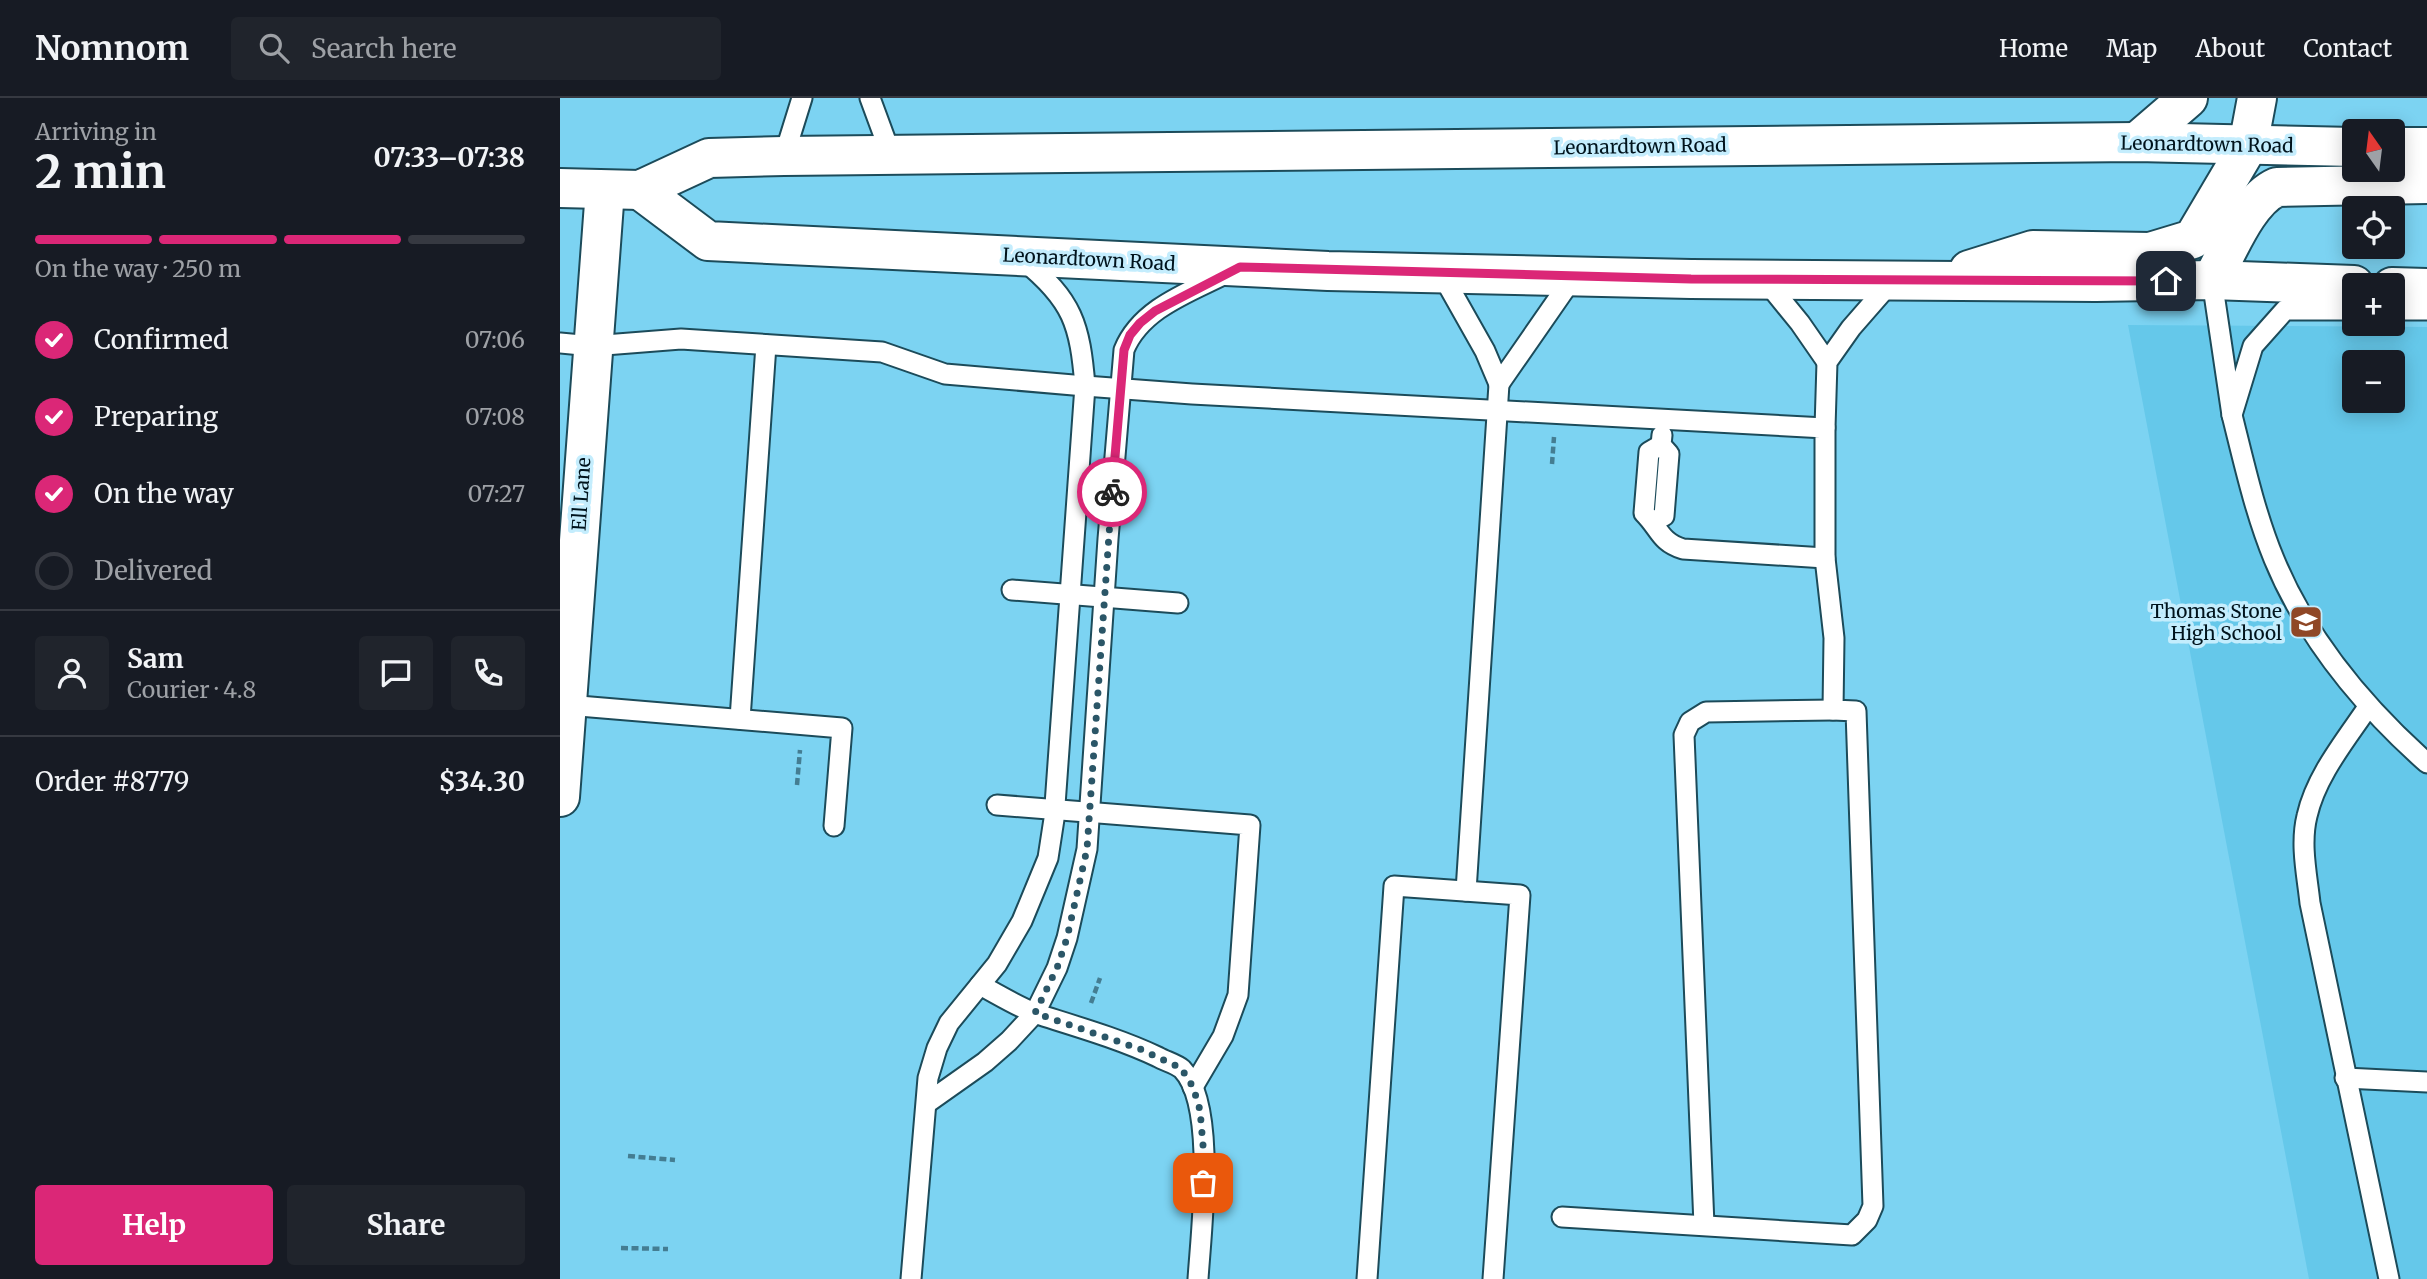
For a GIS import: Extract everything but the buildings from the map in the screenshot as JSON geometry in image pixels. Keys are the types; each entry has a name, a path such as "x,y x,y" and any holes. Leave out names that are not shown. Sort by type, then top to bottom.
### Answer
{"main road":[{"path":"2137,142 2188,98"},
{"path":"1932,281 2033,250 2150,252 2193,239 2248,146 2257,98"},
{"name":"Leonardtown Road","path":"560,188 622,190 709,158 784,156 2137,142 2342,146"},
{"path":"2405,147 2427,147"},
{"path":"2212,280 2252,207 2267,191 2277,187 2427,184"},
{"name":"Leonardtown Road","path":"622,190 708,240 1240,267 1441,274 1932,281 2212,280 2342,285"},
{"name":"Ell Lane","path":"560,797 567,705 576,344 622,190"},
{"path":"2405,287 2427,288"}],"lane":[{"path":"784,156 802,98"},
{"path":"870,98 891,155"},
{"path":"911,1279 928,1078 937,1048 949,1023 997,964 1021,920 1048,858 1054,809 1085,386 1082,351 1075,322 1061,296 1017,255"},
{"path":"927,1103 1010,1041 1035,1013 1057,968 1067,938 1087,849 1124,350 1130,335 1140,323 1173,301 1240,267"},
{"path":"1441,274 1485,351 1499,384 1466,891"},
{"path":"1499,384 1574,276"},
{"path":"1765,279 1806,330 1827,362"},
{"path":"1833,710 1834,638 1825,558 1827,362 1851,328 1893,280"},
{"path":"2212,280 2232,415 2252,494 2274,560 2301,612 2332,662 2368,707 2427,763"},
{"path":"2232,415 2253,346 2285,310 2342,310"},
{"path":"2405,310 2427,310"},
{"path":"576,344 681,339 881,352 946,374 1121,389 1825,428"},
{"path":"740,719 766,345"},
{"path":"1663,420 1661,445 1649,452 1644,513 1670,545 1683,549 1825,558"},
{"path":"1012,590 1178,603"},
{"path":"567,705 842,727 834,826"},
{"path":"2368,707 2327,767 2315,791 2306,817 2304,846 2310,903 2389,1279"},
{"path":"1562,1217 1852,1235 1867,1220 1873,1206 1856,711 1706,712 1690,722 1684,735 1704,1225"},
{"path":"997,805 1250,825 1238,995 1223,1036 1193,1087"},
{"path":"1367,1279 1394,886 1520,895 1493,1279"},
{"path":"980,985 1035,1013 1140,1049 1181,1068 1193,1087 1200,1110 1203,1145 1203,1202 1198,1279"},
{"path":"2346,1078 2427,1082"}],"path":[{"path":"797,785 802,724"},
{"path":"628,1156 675,1160"},
{"path":"621,1248 668,1249"}],"shaded area":[{"name":"Thomas Stone High School","path":"2128,325 2342,326 2342,336 2405,336 2405,327 2427,327 2427,1279 2309,1279"}],"way so far":[{"path":"1112,492 1087,849 1067,938 1057,968 1035,1013 1140,1049 1181,1068 1193,1087 1200,1110 1203,1183"}],"place":[{"name":"Thomas Stone High School","path":"2306,622"}],"route":[{"path":"1112,492 1124,350 1130,335 1155,311 1240,267 1691,279 2166,281"}]}
